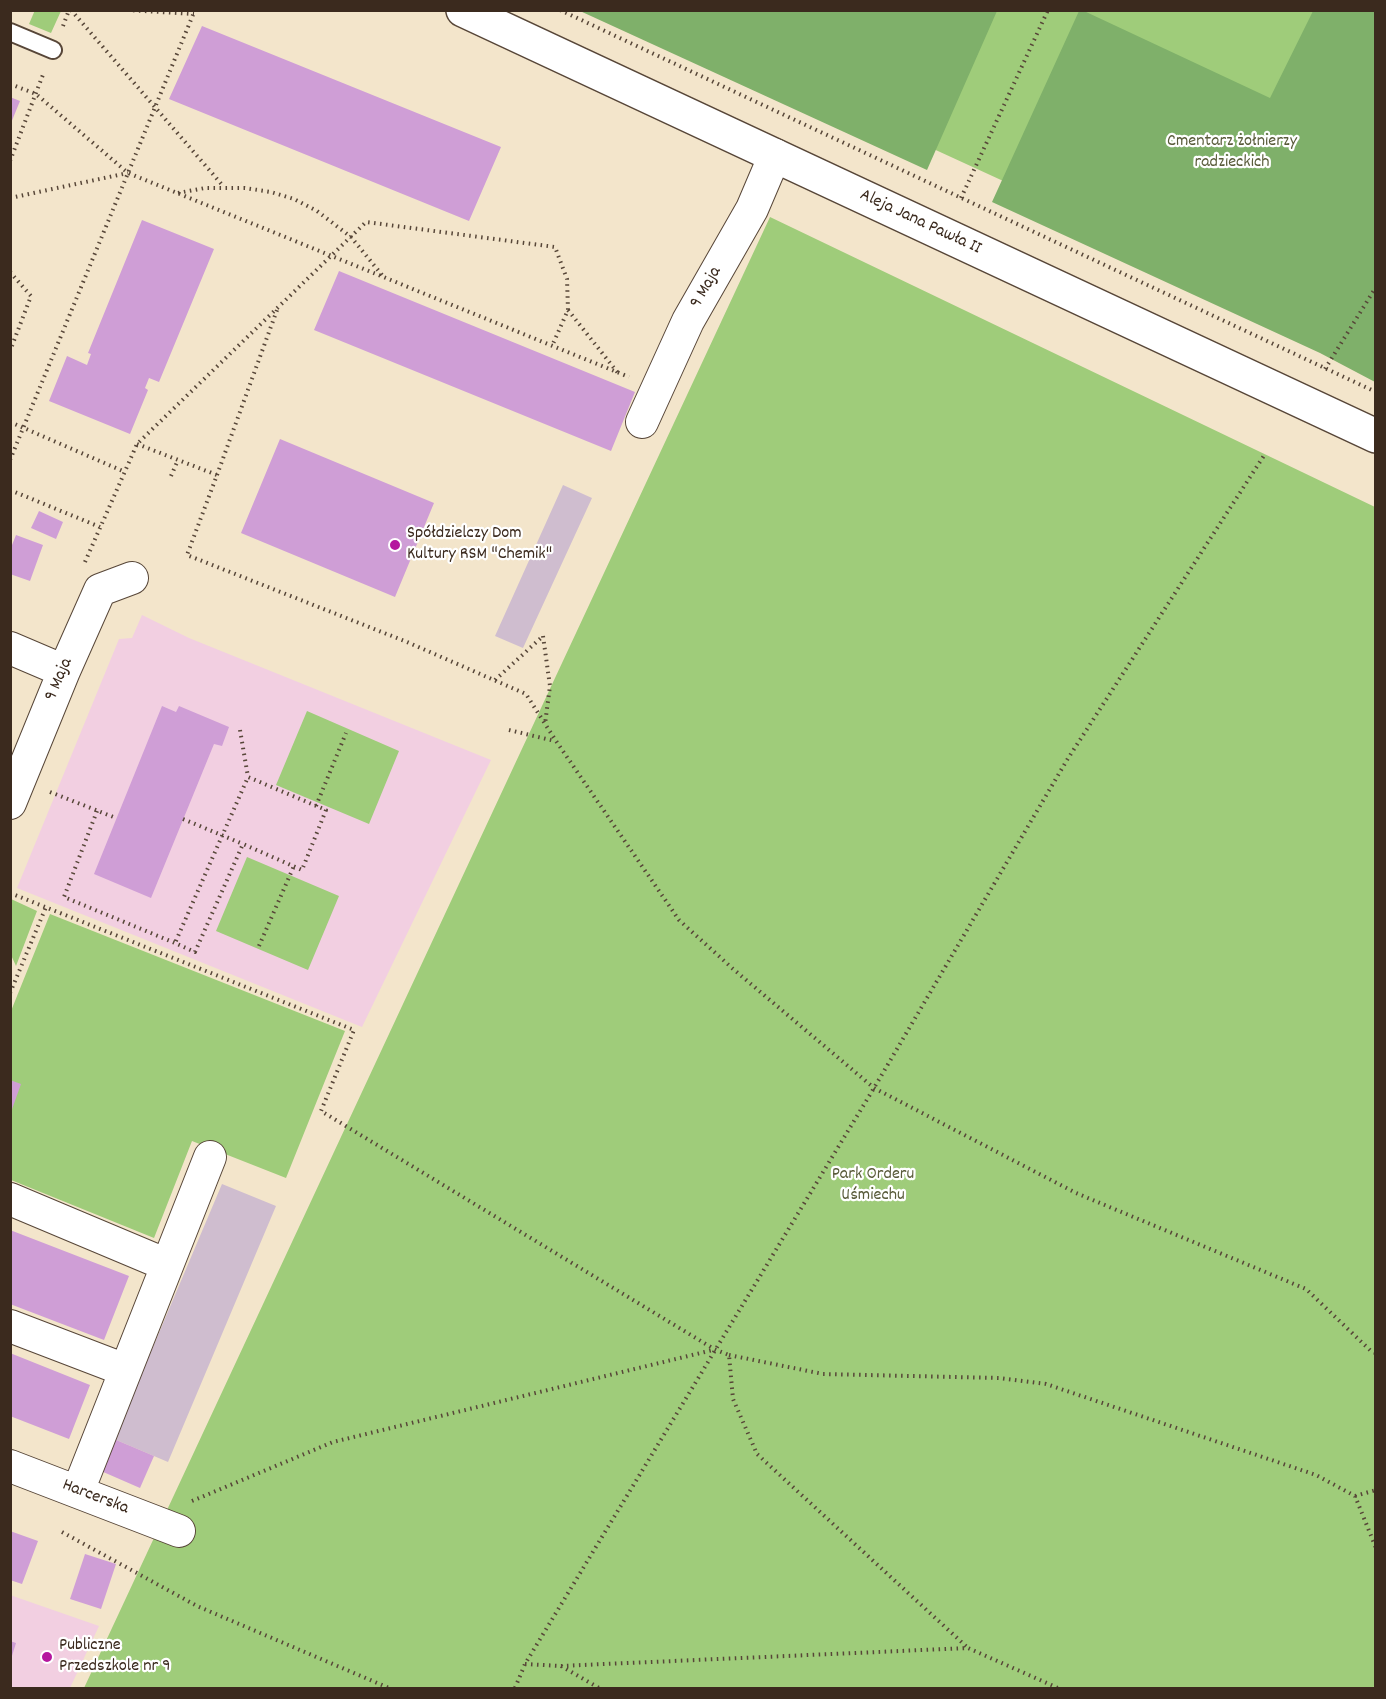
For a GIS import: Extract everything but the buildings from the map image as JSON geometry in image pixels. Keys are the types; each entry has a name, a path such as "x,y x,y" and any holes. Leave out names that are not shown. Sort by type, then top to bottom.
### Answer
{"main road":[{"name":"Aleja Jana Pawła II","path":"463,10 1376,436"}],"street":[{"name":"9 Maja","path":"642,422 688,321 752,209 775,156"},
{"name":"9 Maja","path":"10,803 100,590 132,578"},
{"path":"10,648 64,671"},
{"path":"78,1491 210,1157"},
{"path":"10,1200 167,1264"},
{"path":"10,1326 125,1370"},
{"name":"Harcerska","path":"10,1466 179,1531"}],"lane":[{"path":"10,32 53,50"}],"path":[{"path":"10,161 70,10 224,188"},
{"path":"10,460 195,12 127,10"},
{"path":"560,10 1376,392"},
{"path":"961,198 1048,10"},
{"path":"10,84 36,94 128,173 657,389"},
{"path":"10,198 128,173"},
{"path":"177,193 205,188 224,188 260,190 294,199 317,211 351,237 383,277"},
{"path":"82,569 137,444 366,222 555,247 567,279 568,310 552,346"},
{"path":"10,272 32,296 10,351"},
{"path":"1325,369 1376,287"},
{"path":"278,308 187,555 407,642 526,694 679,920 874,1088 1076,1193 1306,1289 1372,1353 1376,1353"},
{"path":"568,310 619,373"},
{"path":"10,422 125,472"},
{"path":"137,444 218,475"},
{"path":"516,1689 525,1665 714,1349 874,1088 1067,760 1265,454"},
{"path":"171,476 178,460"},
{"path":"10,490 100,527"},
{"path":"495,680 543,636 550,686 545,724"},
{"path":"175,944 248,777 240,730"},
{"path":"509,730 556,741"},
{"path":"316,806 346,733"},
{"path":"183,819 302,870 326,810 248,777"},
{"path":"47,791 116,818"},
{"path":"97,811 64,897 195,952 243,844"},
{"path":"259,945 294,866"},
{"path":"10,892 354,1030 321,1111 714,1349 729,1355 823,1374 999,1378 1046,1384 1316,1475 1355,1496 1376,1548"},
{"path":"10,993 46,907"},
{"path":"190,1502 333,1442 714,1349"},
{"path":"729,1355 733,1399 757,1454 968,1648 1058,1689"},
{"path":"1355,1496 1376,1490"},
{"path":"62,1532 197,1606 389,1689"},
{"path":"525,1665 560,1666 968,1648"},
{"path":"560,1666 599,1689"}],"shaded area":[{"path":"563,485 592,498 523,648 495,636"},
{"path":"142,615 189,638 491,760 362,1027 17,888 119,639 132,638"},
{"path":"222,1184 276,1206 168,1462 114,1439"},
{"name":"Publiczne Przedszkole nr 9","path":"10,1595 99,1626 70,1688 11,1688"}],"green space":[{"path":"35,10 61,11 51,33 29,24"},
{"name":"Cmentarz żołnierzy radzieckich","path":"654,10 1375,11 1375,232 1086,219 866,118 857,137 641,38"},
{"path":"580,11 997,11 927,170"},
{"name":"Cmentarz żołnierzy radzieckich","path":"1079,11 1084,11 1270,98 1313,11 1375,11 1375,382 1320,353 992,202"},
{"name":"Park Orderu Uśmiechu","path":"770,217 1375,507 1376,1683 1373,1688 84,1688"},
{"path":"307,711 399,751 369,824 276,785"},
{"path":"247,857 339,896 308,970 216,931"},
{"path":"11,899 37,911 16,966 11,955"},
{"path":"50,914 345,1031 286,1178 192,1141 154,1238 11,1180 11,1011"}],"place":[{"name":"Spółdzielczy Dom Kultury RSM \"Chemik\"","path":"395,545"},
{"name":"Publiczne Przedszkole nr 9","path":"47,1657"}]}
